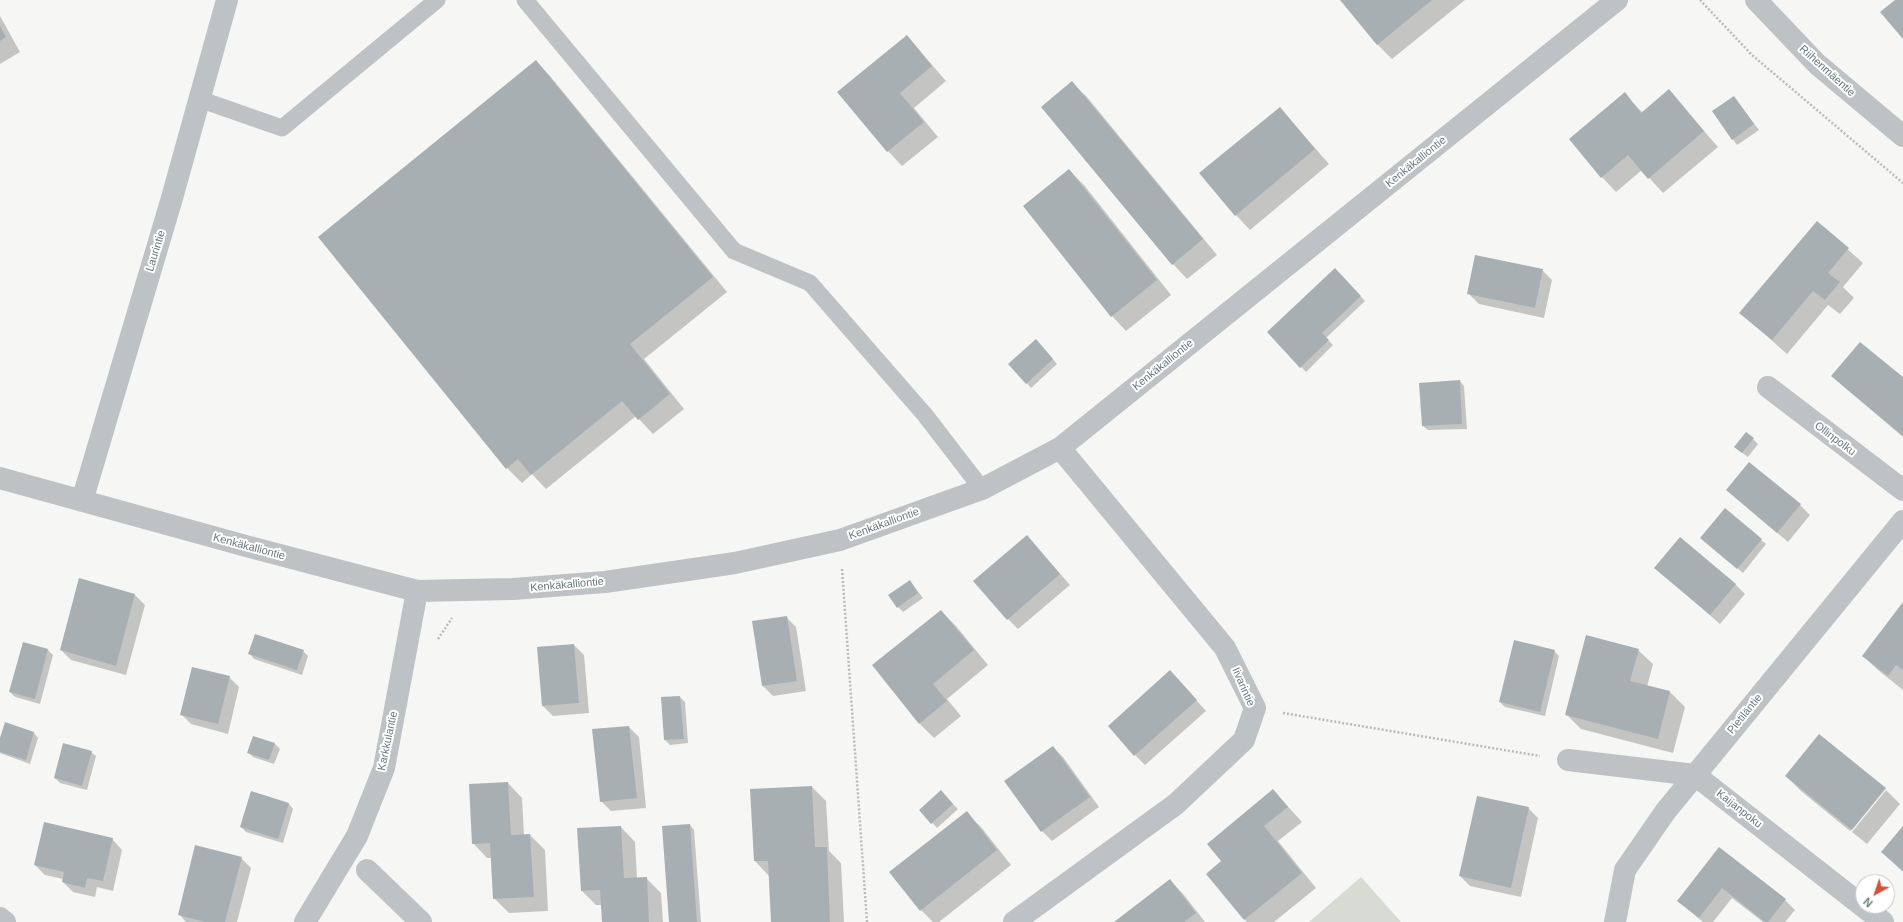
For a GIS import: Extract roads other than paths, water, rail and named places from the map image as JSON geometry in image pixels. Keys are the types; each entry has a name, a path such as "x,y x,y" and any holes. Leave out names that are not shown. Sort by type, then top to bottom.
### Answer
{"street":[{"name":"Laurintie","path":"82,501 172,198 227,0"},
{"name":"Kenkäkalliontie","path":"0,478 417,591 514,589 606,582 735,563 840,540 982,489 1060,448 1617,0"},
{"name":"Riihenmäentie","path":"1756,0 1817,64 1903,136"},
{"name":"Ollinpolku","path":"1768,387 1903,490"},
{"name":"Iivarintie","path":"1014,922 1176,804 1244,740 1255,708 1226,648 1060,448"},
{"name":"Pietiläntie","path":"1615,922 1625,870 1665,812 1903,521"},
{"name":"Karkkulantie","path":"305,922 357,836 384,768 417,591"},
{"path":"1568,760 1695,775"},
{"name":"Kaijanpoku","path":"1695,775 1883,922"},
{"path":"367,870 421,922"},
{"path":"0,918 5,922"}],"lane":[{"path":"199,99 282,128 437,0"},
{"path":"525,0 734,251 810,283 925,415 982,489"}]}
